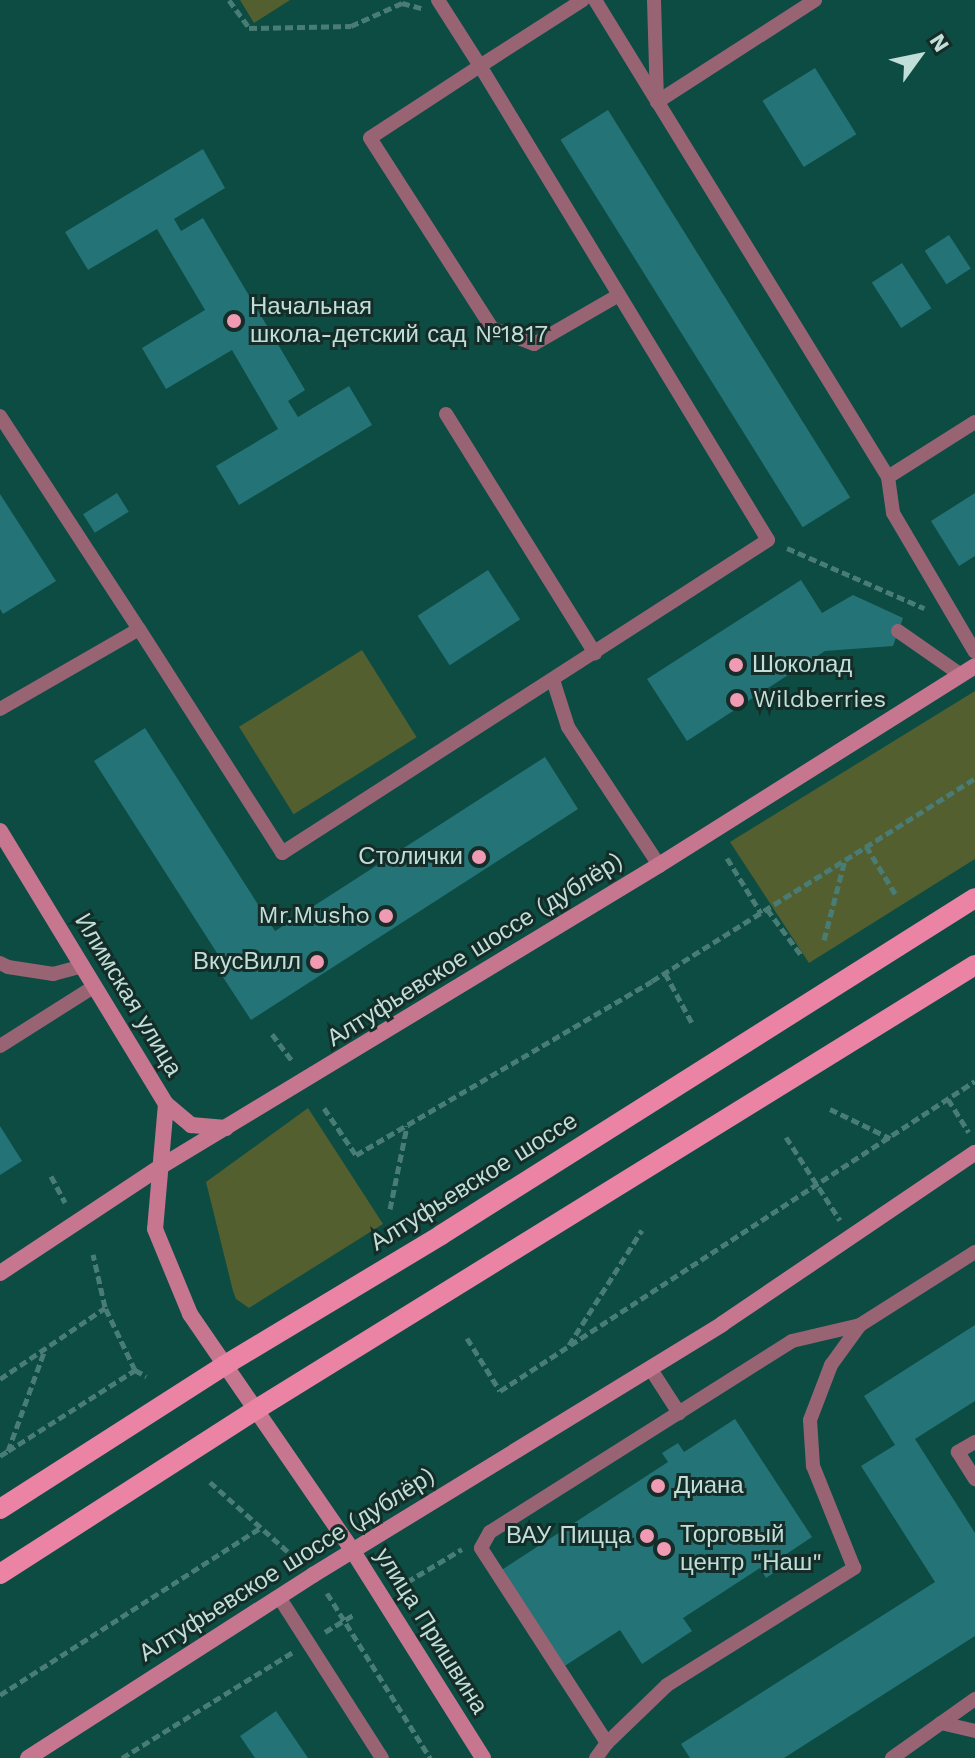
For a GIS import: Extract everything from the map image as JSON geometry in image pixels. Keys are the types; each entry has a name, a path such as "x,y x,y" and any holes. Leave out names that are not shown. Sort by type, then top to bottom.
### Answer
{"main road":[{"name":"Алтуфьевское шоссе","path":"0,1509 225,1365 454,1227 975,898"},
{"path":"0,1574 257,1409 975,965"}],"street":[{"name":"Алтуфьевское шоссе (дублёр)","path":"0,1273 160,1167 659,865 968,670"},
{"name":"Илимская улица","path":"0,831 166,1104 155,1229 190,1314 257,1409"},
{"path":"166,1104 191,1125 226,1128"},
{"name":"Алтуфьевское шоссе (дублёр)","path":"28,1758 51,1752 279,1597 650,1368 975,1153"},
{"name":"улица Пришвина","path":"257,1409 354,1553 483,1758"}],"lane":[{"path":"0,416 282,853 768,540 438,0"},
{"path":"583,0 370,138 492,328 534,344 619,295"},
{"path":"595,0 888,477 893,513 975,652"},
{"path":"654,0 657,102"},
{"path":"657,102 815,0"},
{"path":"446,414 595,653"},
{"path":"888,477 975,422"},
{"path":"0,709 139,629"},
{"path":"898,631 968,670"},
{"path":"553,680 568,727 659,865"},
{"path":"0,963 53,974 82,966"},
{"path":"0,1046 95,986"},
{"path":"607,1743 481,1548 490,1532 792,1341 860,1325 975,1252"},
{"path":"596,1758 607,1743 667,1685 854,1568 813,1466 810,1420 831,1365 860,1325"},
{"path":"650,1368 679,1413"},
{"path":"975,1442 958,1452 975,1479"},
{"path":"279,1597 310,1641 382,1758"},
{"path":"892,1758 975,1699"},
{"path":"941,1723 975,1731"}],"path":[{"path":"229,0 249,28 351,26 402,3 447,13"},
{"path":"768,540 957,622"},
{"path":"324,1108 356,1155 665,973 975,778"},
{"path":"866,846 896,895"},
{"path":"727,858 764,911 801,955"},
{"path":"824,940 845,860"},
{"path":"665,973 692,1023"},
{"path":"272,1034 292,1061"},
{"path":"467,1338 500,1391 975,1081"},
{"path":"948,1099 975,1142"},
{"path":"830,1109 890,1138"},
{"path":"390,1209 407,1125"},
{"path":"786,1137 851,1237"},
{"path":"51,1176 65,1202"},
{"path":"568,1346 642,1230"},
{"path":"93,1254 105,1307 135,1370 146,1376"},
{"path":"0,1379 105,1307"},
{"path":"8,1451 45,1351"},
{"path":"0,1456 135,1370"},
{"path":"210,1482 313,1575 345,1619 430,1758"},
{"path":"0,1695 262,1527"},
{"path":"407,1582 490,1532"},
{"path":"122,1758 355,1614"}],"green space":[{"path":"240,0 290,0 254,23"},
{"path":"362,650 417,737 294,814 239,727"},
{"path":"975,691 975,859 809,963 730,842"},
{"path":"308,1108 383,1224 249,1308 236,1299 233,1291 206,1182"}],"building":[{"path":"815,68 856,134 804,167 762,101"},
{"path":"608,110 850,498 803,527 561,140"},
{"path":"203,149 225,188 174,219 181,231 203,218 305,390 288,401 298,417 349,386 372,425 239,505 216,466 278,429 232,350 166,389 142,348 205,310 157,229 88,270 65,232"},
{"path":"949,235 971,269 946,284 925,251"},
{"path":"902,263 931,308 901,328 872,283"},
{"path":"117,493 129,512 95,533 83,514"},
{"path":"975,493 975,556 959,566 931,521"},
{"path":"0,494 56,581 3,614 0,609"},
{"path":"488,570 520,619 450,665 418,616"},
{"name":"Шоколад","path":"801,580 822,613 853,595 903,618 893,646 825,651 687,741 647,679"},
{"path":"145,728 275,931 545,757 578,809 251,1020 217,968 224,964 94,761"},
{"path":"0,1126 22,1161 0,1175"},
{"path":"975,1325 975,1401 915,1439 975,1533 975,1636 784,1758 690,1758 681,1744 935,1582 861,1466 895,1445 864,1396"},
{"name":"Торговый центр \"Наш\"","path":"735,1419 812,1537 776,1561 781,1568 766,1578 760,1568 683,1618 692,1631 642,1664 620,1630 560,1669 497,1573 668,1462 662,1453 678,1443 684,1452"},
{"path":"276,1711 308,1758 255,1758 240,1736"}],"place":[{"name":"Начальная школа-детский сад №1817","path":"234,321"},
{"name":"Шоколад","path":"736,665"},
{"name":"Wildberries","path":"737,700"},
{"name":"Столички","path":"479,857"},
{"name":"Mr.Musho","path":"386,916"},
{"name":"ВкусВилл","path":"317,962"},
{"name":"Диана","path":"658,1486"},
{"name":"ВАУ Пицца","path":"647,1536"},
{"name":"Торговый центр \"Наш\"","path":"664,1549"}]}
